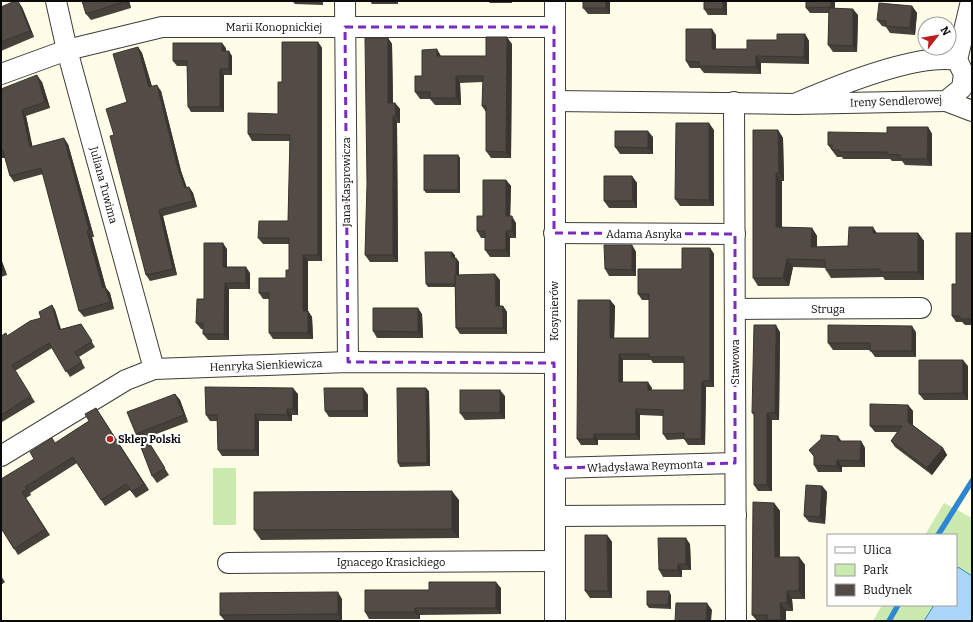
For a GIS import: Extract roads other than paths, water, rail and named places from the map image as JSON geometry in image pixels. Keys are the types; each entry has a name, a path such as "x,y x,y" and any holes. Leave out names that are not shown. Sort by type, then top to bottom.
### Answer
{"street":[{"name":"Juliana Tuwima","path":"56,1 67,50 154,369"},
{"name":"Jana Kasprowicza","path":"345,1 348,362"},
{"name":"Kosynierów","path":"554,1 555,621"},
{"path":"957,60 971,1"},
{"name":"Marii Konopnickiej","path":"1,74 67,50 162,27 554,27"},
{"name":"Ireny Sendlerowej","path":"555,101 734,102 795,104 946,101 962,88 964,74 957,60 944,58 913,64 840,85 795,104"},
{"path":"946,101 972,111"},
{"name":"Stawowa","path":"734,102 736,621"},
{"name":"Adama Asnyka","path":"554,233 735,234"},
{"name":"Struga","path":"735,309 921,308"},
{"name":"Henryka Sienkiewicza","path":"1,456 126,380 154,369 348,362 554,363"},
{"name":"Władysława Reymonta","path":"555,468 735,464"},
{"path":"555,516 736,515"},
{"name":"Ignacego Krasickiego","path":"228,563 555,561"}],"water":[{"path":"958,567 972,576 972,621 924,621 933,606 957,606"}],"waterway":[{"path":"939,534 972,481"},
{"path":"889,621 897,606"}],"place":[{"name":"Sklep Polski","path":"110,439"}]}
